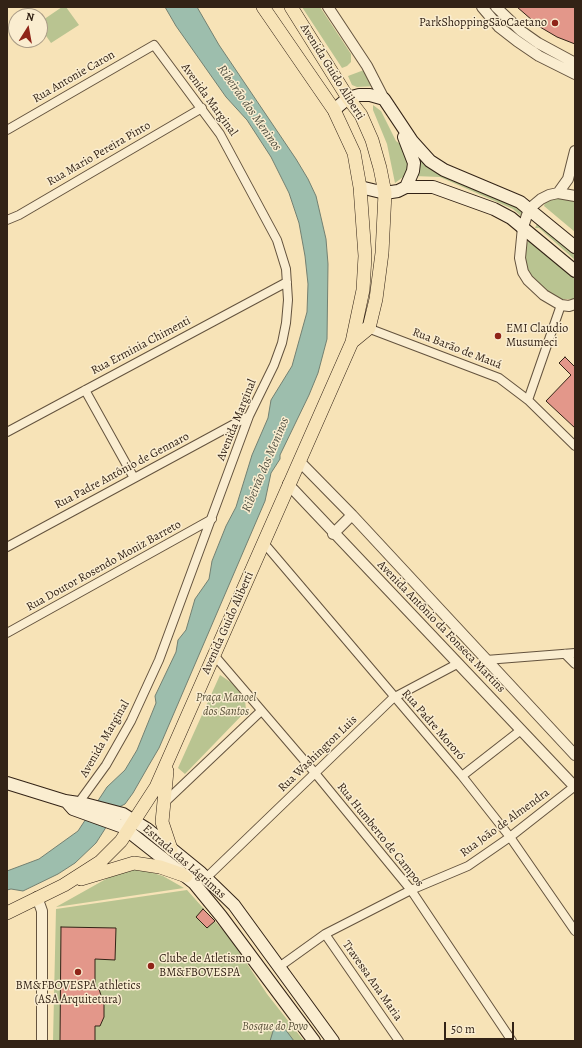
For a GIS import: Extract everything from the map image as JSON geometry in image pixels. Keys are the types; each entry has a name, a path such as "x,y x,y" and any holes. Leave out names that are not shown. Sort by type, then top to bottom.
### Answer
{"main road":[{"name":"Avenida Guido Aliberti","path":"7,913 64,885 100,862 121,841 156,786 288,484 300,462 352,342 365,272 365,245 360,187 354,153 334,110 263,7"},
{"name":"Avenida Guido Aliberti","path":"291,7 348,98 361,115 372,140 385,193 382,253 376,299 369,328 352,342"},
{"path":"334,110 348,98 359,95 370,95 384,99 400,124 425,157 435,165 512,198 529,209 575,247"},
{"path":"400,124 414,163 413,171 406,187"},
{"path":"360,187 385,193 398,191 406,187 433,187 494,209 512,218 575,271"},
{"path":"169,758 163,804 163,830 171,849"},
{"name":"Estrada das Lágrimas","path":"7,783 117,818 132,825 171,849 206,878 234,905 333,1041"},
{"name":"Estrada das Lágrimas","path":"132,825 194,882 314,1041"},
{"path":"64,885 134,863 160,867 186,876"}],"street":[{"path":"328,7 367,66 384,99"},
{"path":"482,7 499,27 517,41 538,56 575,74"},
{"path":"496,7 521,31 538,43 575,63"},
{"name":"Avenida Marginal","path":"77,806 106,765 131,721 159,660 249,416 274,365 282,343 286,323 286,269 278,240 220,134 154,45"},
{"name":"Rua Antonie Caron","path":"7,130 154,45"},
{"name":"Rua Mario Pereira Pinto","path":"7,220 26,211 202,108"},
{"path":"558,193 568,179 575,151"},
{"path":"575,196 558,193 541,199 529,209 523,227 520,258 523,272 528,280 544,295 561,305 569,306 575,304"},
{"name":"Rua Erminia Chimenti","path":"7,432 287,282"},
{"path":"528,400 561,305"},
{"name":"Rua Barão de Mauá","path":"356,324 492,374 506,382 528,400 575,446"},
{"path":"85,390 134,478"},
{"name":"Rua Padre Antônio de Gennaro","path":"7,547 249,416"},
{"name":"Avenida Antônio da Fonseca Martins","path":"300,462 352,515 575,755"},
{"name":"Avenida Antônio da Fonseca Martins","path":"288,484 333,534 575,786"},
{"path":"333,534 352,515"},
{"name":"Rua Doutor Rosendo Moniz Barreto","path":"7,633 212,519"},
{"name":"Rua Padre Mororó","path":"263,542 393,698 462,776 510,837 575,931"},
{"path":"486,660 575,653"},
{"path":"565,654 575,664"},
{"name":"Rua Humberto de Campos","path":"214,655 315,773 410,890 512,1041"},
{"name":"Rua Washington Luis","path":"206,878 393,698 457,664"},
{"path":"163,804 261,711"},
{"path":"462,776 521,730"},
{"name":"Rua João de Almendra","path":"279,967 325,934 410,890 468,866 510,837 575,786"},
{"path":"37,897 42,911 42,1041"},
{"name":"Travessa Ana Maria","path":"325,934 399,1041"}],"green space":[{"path":"62,7 66,7 79,25 51,43 48,39 48,17"},
{"path":"302,7 320,7 351,54 351,62 347,66 342,68"},
{"path":"364,70 376,86 357,87 352,85 348,76"},
{"path":"373,105 381,111 396,141 410,157 407,174 395,183 387,144 373,110"},
{"path":"419,158 436,172 504,200 522,209 526,213 522,217 513,209 440,177 414,176"},
{"path":"557,197 575,201 575,232 544,206 545,201"},
{"path":"540,223 575,254 575,260 539,228 535,228 537,224"},
{"path":"528,241 534,243 575,278 575,299 556,299 527,276 524,250"},
{"name":"Praça Manoel dos Santos","path":"220,675 235,685 245,699 246,711 185,774 178,768"},
{"path":"140,869 163,876 184,888 56,907 122,870"},
{"name":"Clube de Atletismo BM&FBOVESPA","path":"187,890 230,938 267,994 304,1041 53,1041 56,909"}],"water":[{"name":"Ribeirão dos Meninos","path":"165,7 197,7 219,45 308,179 316,196 326,239 328,264 327,339 318,373 309,395 280,455 280,459 271,473 265,501 159,748 133,793 125,804 119,807 96,843 75,863 58,874 23,891 11,889 7,890 7,871 39,859 78,831 107,787 125,770 137,750 156,703 155,696 176,652 178,640 186,630 195,599 209,579 212,561 226,526 236,507 252,455 268,418 271,400 292,366 307,312 308,284 305,256 299,223 289,193 271,157 247,120 226,97 176,26"},
{"path":"274,1028 285,1029 294,1041 270,1041"}],"building":[{"name":"ParkShoppingSãoCaetano","path":"517,7 575,7 575,44 557,37 540,27"},
{"path":"565,357 575,367 575,428 546,401 571,375 559,363"},
{"path":"203,909 215,921 207,928 196,917"},
{"name":"BM&FBOVESPA athletics (ASA Arquitetura)","path":"61,927 116,928 115,960 95,959 95,989 99,989 104,1005 104,1017 100,1026 95,1026 95,1041 60,1041"}],"place":[{"name":"ParkShoppingSãoCaetano","path":"555,23"},
{"name":"EMI Claudio Musumeci","path":"498,336"},
{"name":"Clube de Atletismo BM&FBOVESPA","path":"151,966"},
{"name":"BM&FBOVESPA athletics (ASA Arquitetura)","path":"78,972"}],"park label":[{"name":"Bosque do Povo","path":"275,1027"}]}
